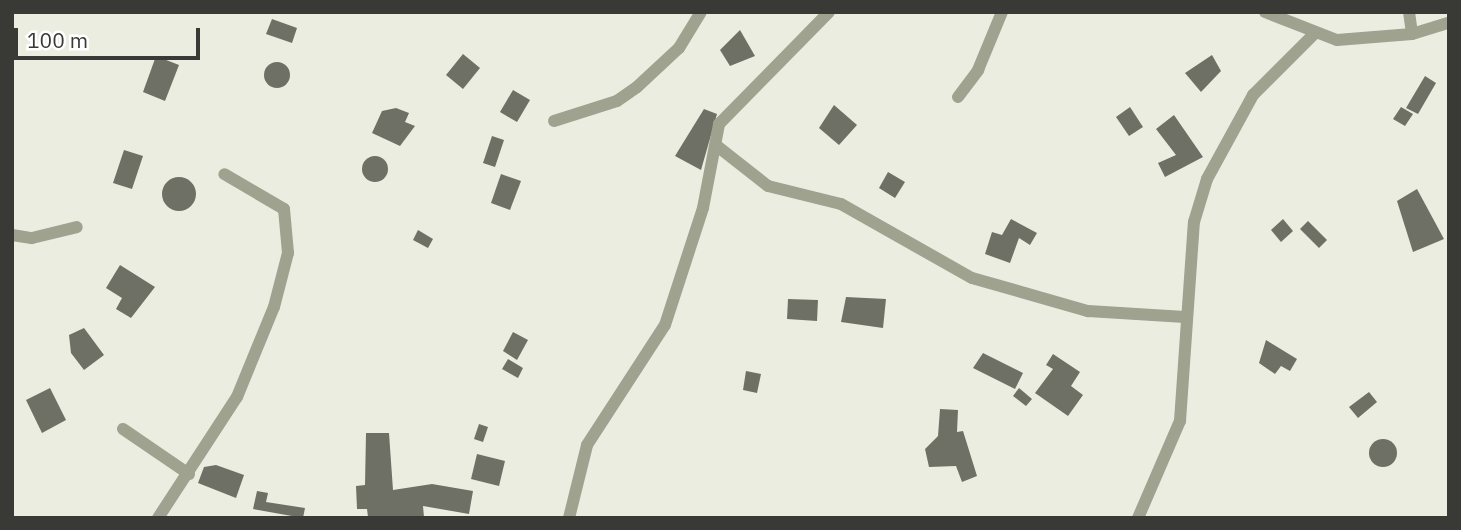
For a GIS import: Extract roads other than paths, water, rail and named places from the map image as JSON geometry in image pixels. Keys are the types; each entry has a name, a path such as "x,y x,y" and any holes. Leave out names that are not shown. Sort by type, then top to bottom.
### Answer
{"street":[{"path":"554,121 608,105 637,87 679,48 701,12"},
{"path":"569,518 587,445 665,325 717,146 719,124 829,12"},
{"path":"958,97 978,70 1002,12"},
{"path":"1265,12 1314,34 1338,40 1412,34 1449,23"},
{"path":"1409,12 1412,34"},
{"path":"1138,518 1180,421 1185,317 1194,222 1225,138 1252,96 1314,34"},
{"path":"717,146 768,186 841,204 972,278 1088,311 1185,317"},
{"path":"158,518 237,397 274,307 288,253 284,209 224,174"},
{"path":"12,235 32,238 77,227"},
{"path":"123,429 189,474"}]}
